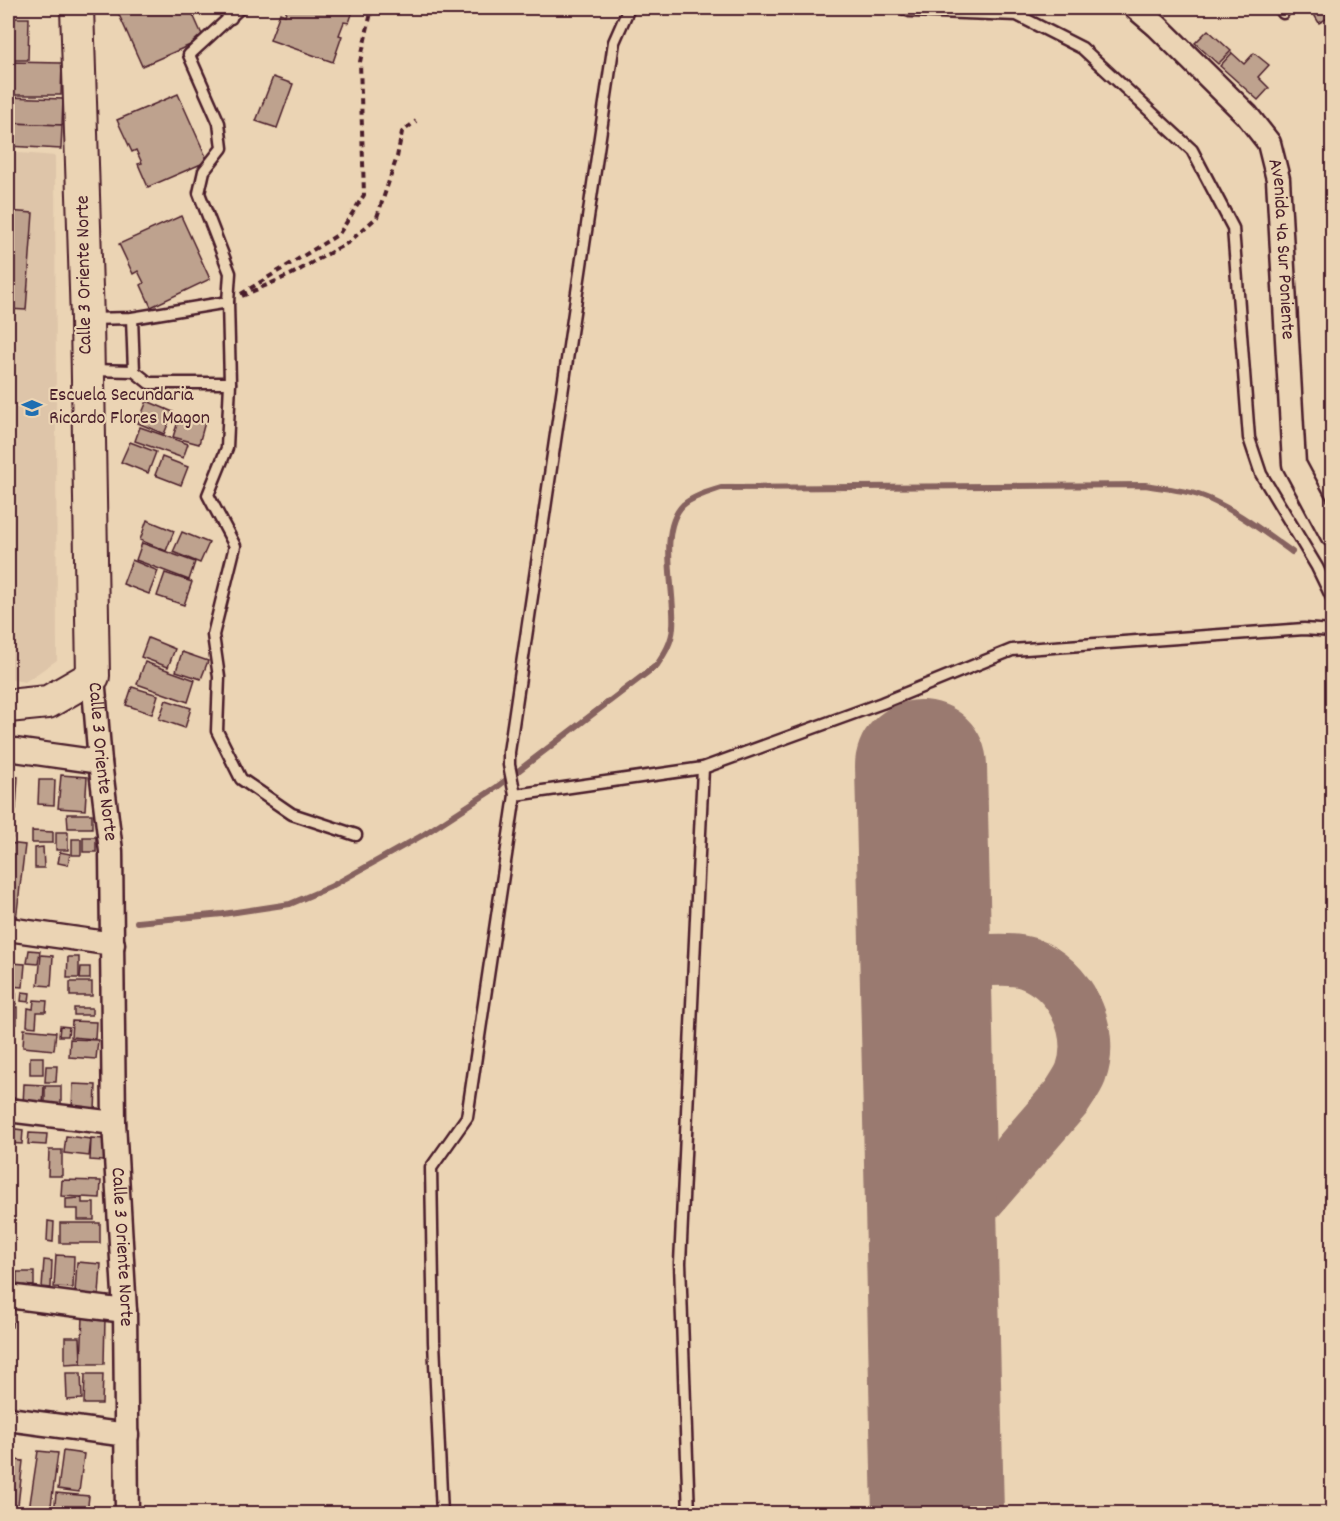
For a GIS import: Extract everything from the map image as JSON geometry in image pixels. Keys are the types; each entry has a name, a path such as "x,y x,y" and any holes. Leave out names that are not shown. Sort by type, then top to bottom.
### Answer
{"street":[{"name":"Calle 3 Oriente Norte","path":"77,8 87,320 93,675 100,762 111,851 114,1123 125,1311 128,1514"},
{"name":"Avenida 4a Sur Poniente","path":"1136,8 1247,115 1269,143 1278,179 1294,464 1332,535"},
{"path":"8,706 48,702 93,675"},
{"path":"8,749 100,762"},
{"path":"8,929 113,944"},
{"path":"8,1110 114,1123"},
{"path":"8,1296 125,1311"},
{"path":"8,1419 127,1435"}],"lane":[{"path":"222,8 231,18"},
{"path":"240,8 189,55 219,123 222,148 204,171 198,193 230,273 228,302 230,383 227,448 208,495 235,546 213,635 219,677 217,731 242,779 292,814 356,835"},
{"path":"442,1514 434,1342 431,1168 467,1117 514,792 509,765 512,728 614,42 629,8"},
{"path":"903,8 910,11 1017,15 1082,48 1192,150 1233,228 1248,438 1261,474 1317,567 1332,598"},
{"path":"87,320 132,318 228,302"},
{"path":"132,318 134,370"},
{"path":"87,370 134,370 149,383 230,383"},
{"path":"514,792 703,768 882,703 1012,651 1304,629 1332,631"},
{"path":"689,1514 680,1263 703,768"}],"path":[{"path":"228,302 339,234 364,195 360,62 372,8"},
{"path":"228,302 292,274 349,242 377,217 397,157 402,132 416,121"}],"shaded area":[{"name":"Escuela Secundaria Ricardo Flores Magon","path":"8,152 55,156 57,660 25,682 8,679"}],"building":[{"path":"116,8 190,8 204,39 142,66"},
{"path":"287,8 354,8 349,23 344,22 333,62 270,40 280,13 285,15"},
{"path":"1323,8 1328,18 1319,23 1313,13"},
{"path":"8,18 29,18 28,60 8,60"},
{"path":"1208,30 1231,51 1218,64 1195,43"},
{"path":"1232,53 1244,64 1254,53 1269,65 1258,77 1269,88 1258,100 1220,66"},
{"path":"8,62 62,63 61,95 8,95"},
{"path":"273,77 293,84 277,128 256,121"},
{"path":"178,94 208,161 148,187 138,164 142,163 136,150 132,152 117,120"},
{"path":"8,97 63,99 62,125 8,123"},
{"path":"8,123 62,125 61,149 8,146"},
{"path":"8,211 33,213 26,310 8,309"},
{"path":"181,216 210,279 151,307 141,285 144,283 138,271 133,274 119,244"},
{"path":"8,312 12,312 8,346"},
{"path":"147,401 173,412 164,434 138,423"},
{"path":"180,415 205,422 199,444 173,437"},
{"path":"140,427 188,444 183,458 135,441"},
{"path":"130,442 156,452 148,473 121,462"},
{"path":"162,457 188,467 181,485 155,475"},
{"path":"147,520 174,531 166,551 140,540"},
{"path":"182,532 209,543 200,563 173,552"},
{"path":"142,543 195,562 189,580 136,560"},
{"path":"132,560 158,571 149,594 123,584"},
{"path":"165,573 192,582 184,605 157,596"},
{"path":"148,638 175,649 168,667 141,657"},
{"path":"182,652 208,661 201,679 176,671"},
{"path":"145,662 195,680 188,702 137,684"},
{"path":"132,687 158,695 152,714 126,705"},
{"path":"166,700 191,708 185,728 159,719"},
{"path":"61,775 87,777 85,810 58,808"},
{"path":"11,776 18,777 16,809 8,809 8,783 11,783"},
{"path":"39,780 55,780 54,805 38,804"},
{"path":"67,814 92,814 92,828 68,828"},
{"path":"8,819 12,819 12,838 8,838"},
{"path":"32,831 53,832 53,843 32,843"},
{"path":"56,832 68,832 68,850 56,850"},
{"path":"83,837 96,837 96,852 83,852"},
{"path":"72,839 81,839 81,855 72,855"},
{"path":"8,843 25,845 16,920 8,919"},
{"path":"43,847 44,868 35,868 35,848"},
{"path":"60,852 70,854 68,865 58,863"},
{"path":"29,950 40,951 38,964 27,963"},
{"path":"41,955 53,956 51,986 38,985"},
{"path":"68,957 79,957 79,978 67,978"},
{"path":"11,963 25,964 23,987 9,986"},
{"path":"81,967 90,967 90,979 80,979"},
{"path":"70,982 92,982 92,996 70,996"},
{"path":"22,992 30,993 29,1002 21,1001"},
{"path":"9,993 16,993 16,1004 9,1004"},
{"path":"34,1000 47,1001 46,1012 37,1012 36,1027 27,1026 28,1008 33,1009"},
{"path":"9,1007 17,1007 17,1024 9,1024"},
{"path":"74,1008 92,1008 92,1015 74,1015"},
{"path":"72,1021 96,1022 95,1039 71,1037"},
{"path":"60,1026 69,1027 68,1036 59,1036"},
{"path":"24,1029 56,1032 54,1050 23,1047"},
{"path":"70,1039 98,1040 96,1059 69,1057"},
{"path":"30,1057 43,1057 43,1074 30,1074"},
{"path":"46,1066 57,1066 56,1082 45,1082"},
{"path":"24,1084 44,1085 43,1106 23,1105"},
{"path":"73,1084 96,1085 95,1111 72,1110"},
{"path":"45,1086 61,1086 61,1105 45,1105"},
{"path":"8,1128 23,1130 22,1144 8,1143"},
{"path":"29,1133 47,1134 46,1145 28,1144"},
{"path":"66,1136 91,1139 89,1156 64,1153"},
{"path":"91,1138 105,1139 104,1161 90,1160"},
{"path":"49,1150 62,1150 62,1176 48,1176"},
{"path":"62,1180 101,1181 100,1198 61,1196"},
{"path":"82,1198 82,1203 94,1203 94,1220 78,1220 78,1209 66,1209 66,1199"},
{"path":"48,1221 54,1222 53,1242 47,1241"},
{"path":"60,1223 100,1223 100,1243 60,1243"},
{"path":"56,1255 74,1256 73,1288 54,1287"},
{"path":"8,1258 14,1258 12,1285 8,1285"},
{"path":"44,1260 52,1261 51,1288 42,1287"},
{"path":"77,1262 101,1264 99,1295 75,1293"},
{"path":"17,1272 34,1272 34,1286 17,1285"},
{"path":"8,1310 13,1310 12,1327 8,1327"},
{"path":"83,1317 105,1318 104,1364 81,1364"},
{"path":"65,1337 80,1337 81,1363 65,1364"},
{"path":"66,1373 81,1373 82,1399 67,1400"},
{"path":"85,1374 103,1374 102,1404 84,1404"},
{"path":"38,1451 58,1453 50,1513 29,1510"},
{"path":"63,1451 84,1454 79,1492 58,1489"},
{"path":"8,1459 23,1461 17,1514 8,1514"},
{"path":"56,1493 89,1496 87,1514 54,1514"}],"waterway":[{"path":"137,922 223,914 290,904 330,887 423,835 497,787 657,665 668,647 672,632 669,546 675,516 687,502 721,488 1145,485 1201,496 1220,504 1292,552"}],"taxiway":[{"path":"926,966 993,960 1028,963 1043,970 1067,993 1082,1023 1085,1040 1085,1057 1081,1073 1067,1097 932,1253"}],"runway":[{"path":"921,766 938,1514"}],"place":[{"name":"Escuela Secundaria Ricardo Flores Magon","path":"32,408"}]}
